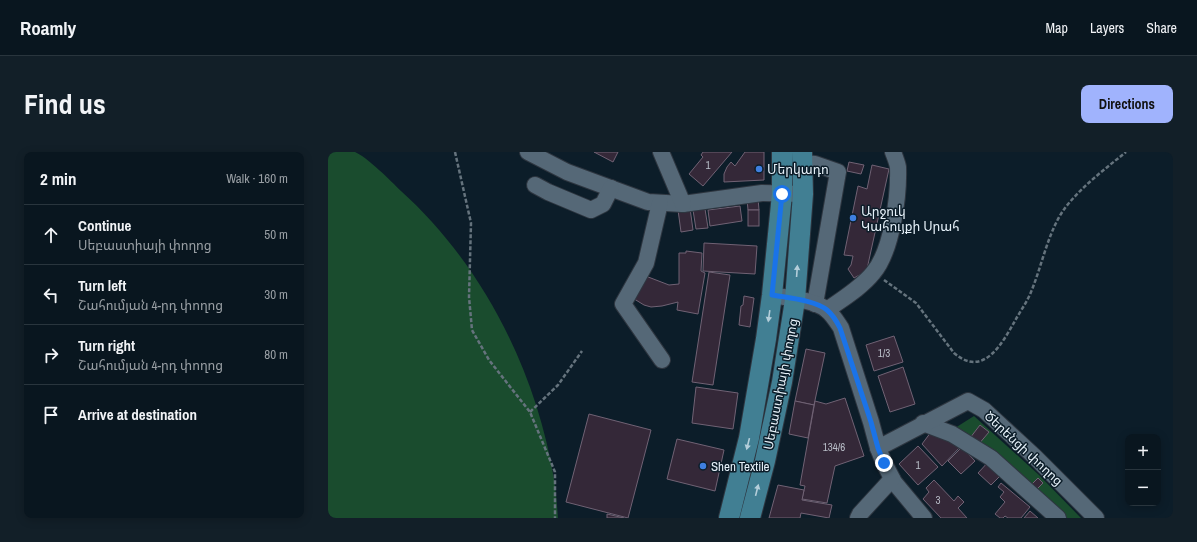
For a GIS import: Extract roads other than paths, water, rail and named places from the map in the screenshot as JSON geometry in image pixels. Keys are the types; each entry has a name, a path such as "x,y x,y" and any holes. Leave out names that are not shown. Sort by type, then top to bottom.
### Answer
{"main road":[{"name":"Սեբաստիայի փողոց","path":"729,518 750,438 772,295 782,194 782,152"},
{"name":"Սեբաստիայի փողոց","path":"750,518 765,461 782,382 795,300 802,194 802,158"}],"street":[{"path":"528,152 567,172 648,202 683,204 762,193 802,194"},
{"path":"661,152 683,204"},
{"path":"821,307 864,282 874,273 883,257 896,211 898,165 893,152"},
{"path":"802,158 838,172 821,307"},
{"path":"535,185 591,210 603,204 611,188"},
{"path":"660,203 646,262 623,304 662,360"},
{"path":"772,295 821,307 840,328 878,448 892,479 924,518"},
{"name":"Ծերենցի փողոց","path":"878,448 923,423 968,401 984,410 1035,457 1096,518"},
{"path":"923,423 952,434 991,458 1058,518"},
{"path":"858,518 892,479"}],"place":[{"name":"Մերկադո","path":"759,169"},
{"name":"Արջուկ Կահույքի Սրահ","path":"853,218"},
{"name":"Shen Textile","path":"703,466"}]}
